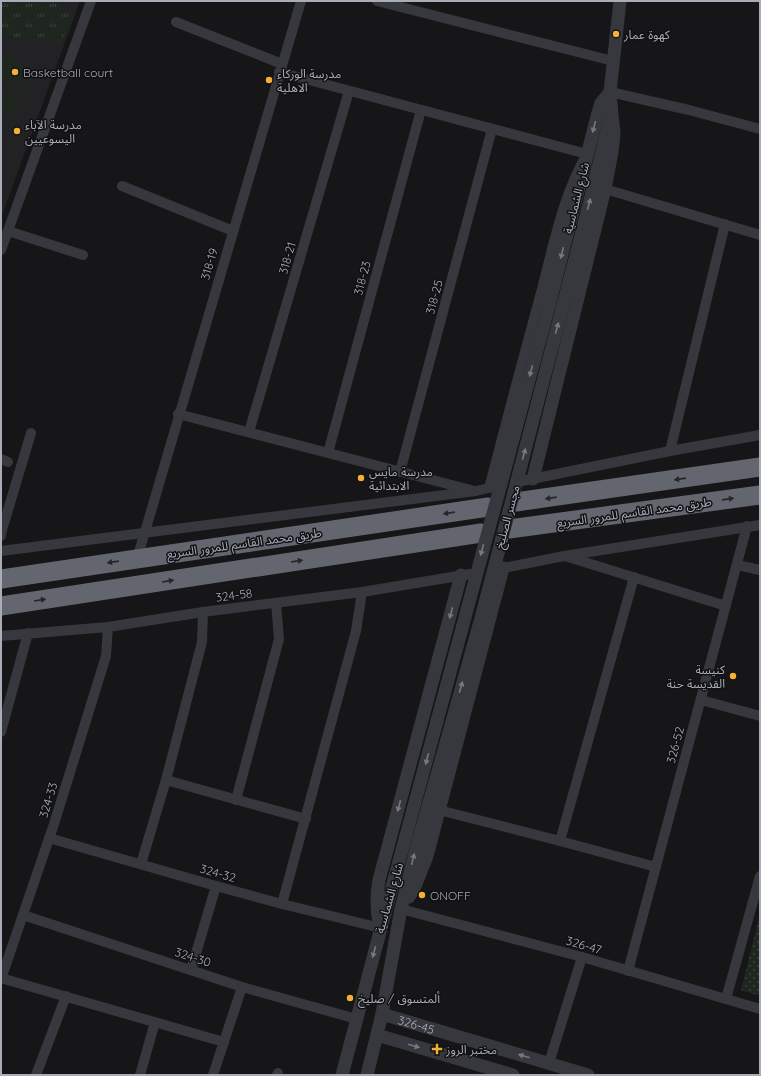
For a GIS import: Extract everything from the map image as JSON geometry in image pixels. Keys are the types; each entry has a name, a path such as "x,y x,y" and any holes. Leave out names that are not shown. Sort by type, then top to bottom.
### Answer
{"highway":[{"path":"516,502 758,467"},
{"name":"طريق محمد القاسم للمرور السريع","path":"509,529 760,495"},
{"name":"طريق محمد القاسم للمرور السريع","path":"1,579 488,507"},
{"name":"طريق محمد القاسم للمرور السريع","path":"1,606 481,533"}],"street":[{"path":"1,250 91,1"},
{"name":"318-19","path":"137,559 178,414 301,1"},
{"path":"377,1 613,61"},
{"name":"شارع الشماسية","path":"555,308 591,197 610,117 613,61 620,1"},
{"path":"1,551 143,534 491,488 559,224 570,188 587,154 349,91 281,68 176,22"},
{"name":"318-21","path":"249,432 349,91"},
{"path":"760,129 689,110 610,98 614,133 605,189 527,480 670,451 760,435"},
{"name":"شارع الشماسية","path":"555,308 587,154 601,103 610,98"},
{"name":"318-23","path":"328,453 421,110"},
{"name":"318-25","path":"400,472 492,129"},
{"path":"122,186 232,231"},
{"path":"605,189 760,235"},
{"path":"670,451 725,224"},
{"path":"8,230 83,255"},
{"name":"مجسر الصليخ","path":"437,721 555,308"},
{"name":"مجسر الصليخ","path":"451,725 481,618 555,308"},
{"path":"178,414 476,491"},
{"path":"1,536 31,433"},
{"path":"401,909 413,890 422,870 439,810 501,568 564,556 760,525"},
{"name":"326-52","path":"628,971 747,526"},
{"path":"564,556 726,606"},
{"path":"737,565 760,570"},
{"path":"381,928 376,909 377,890 466,575"},
{"name":"324-58","path":"1,636 108,626 203,612 362,592 466,575"},
{"path":"560,841 634,578"},
{"path":"282,904 356,631 362,592"},
{"path":"236,800 279,639 276,603"},
{"path":"141,864 166,780 202,642 203,612"},
{"name":"324-33","path":"1,979 6,951 23,915 49,838 106,656 108,626"},
{"path":"1,732 28,633"},
{"path":"701,700 760,716"},
{"name":"شارع الشماسية","path":"342,1075 437,721"},
{"name":"شارع الشماسية","path":"367,1075 382,1014 401,909 417,845 451,725"},
{"path":"166,780 306,819"},
{"path":"439,810 656,867"},
{"name":"324-32","path":"49,838 282,904 381,928"},
{"path":"726,999 760,876"},
{"path":"191,970 216,886"},
{"name":"326-47","path":"401,909 582,958 760,1009"},
{"name":"324-30","path":"23,915 242,987 357,1018"},
{"path":"549,1063 582,958"},
{"path":"1,979 66,996 224,1042"},
{"path":"213,1075 242,987"},
{"path":"36,1075 66,996"},
{"name":"326-45","path":"382,1014 588,1075"},
{"path":"140,1075 155,1022"},
{"name":"326-45","path":"377,1035 509,1074"}],"shaded area":[{"name":"مدرسة الآباء اليسوعيين","path":"1,1 80,1 1,218"}],"green space":[{"path":"1,1 58,1 58,9 72,15 61,44 1,35"},
{"name":"Basketball court","path":"1,54 32,66 24,87 1,79"},
{"name":"Basketball court","path":"1,88 21,95 13,117 1,113"},
{"path":"760,914 760,996 741,990"}],"place":[{"name":"كهوة عمار","path":"616,34"},
{"name":"Basketball court","path":"15,72"},
{"name":"مدرسة الوركاء الاهلية","path":"269,80"},
{"name":"مدرسة الآباء اليسوعيين","path":"17,131"},
{"name":"مدرسة مايس الابتدائية","path":"361,478"},
{"name":"كنيسة القديسة حنة","path":"733,676"},
{"name":"ONOFF","path":"422,895"},
{"name":"ألمتسوق / صليخ","path":"350,998"},
{"name":"مختبر الروز","path":"437,1049"}]}
